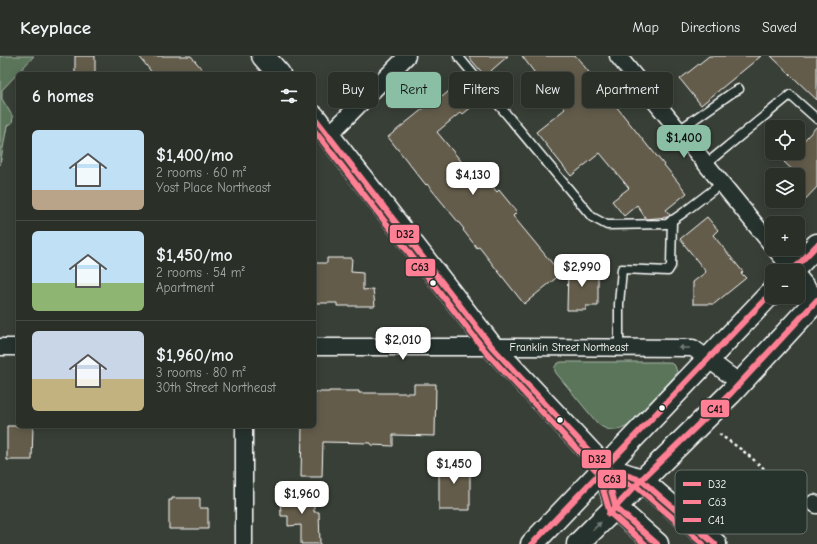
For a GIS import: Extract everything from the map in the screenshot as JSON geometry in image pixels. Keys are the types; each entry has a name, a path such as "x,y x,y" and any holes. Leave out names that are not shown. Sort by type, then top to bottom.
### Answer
{"main road":[{"path":"263,56 277,72"},
{"path":"316,119 492,347 604,468 616,508 657,544"},
{"path":"801,264 817,245"},
{"path":"532,544 765,299"},
{"path":"578,544 616,508 641,480 740,383 817,299"},
{"path":"604,468 641,480 675,509"},
{"path":"703,534 715,544"}],"street":[{"path":"328,134 338,126 407,56"},
{"path":"618,56 765,236"},
{"path":"781,256 787,264"},
{"path":"805,285 817,299"},
{"path":"0,347 16,347"},
{"name":"Franklin Street Northeast","path":"316,347 693,348 740,383"},
{"path":"244,428 244,544"}],"lane":[{"path":"458,56 592,217 607,225 666,224 722,183"},
{"path":"679,130 733,92 739,90"},
{"path":"706,164 790,95 817,119"},
{"path":"619,348 619,304 622,269 668,271 671,266 672,220"}],"path":[{"path":"717,433 768,470"}],"green space":[{"path":"0,56 34,56 19,72 16,72 16,75 2,90 2,99 13,117 12,123 7,126 0,165"},
{"path":"561,362 669,362 675,366 677,372 629,425 621,429 610,430 598,424 556,373 555,366"}],"building":[{"path":"75,56 95,56 95,72 75,72"},
{"path":"139,56 191,56 204,72 151,72"},
{"path":"468,56 508,56 490,72 482,72"},
{"path":"522,56 576,56 589,72 582,72 582,108 617,108 687,193 666,210 670,215 668,217 646,219 637,205 624,216 612,201 629,188 600,153 571,176 536,132 565,109 564,108 574,108 574,72 534,72"},
{"path":"709,56 761,56 701,105 680,79"},
{"path":"771,56 817,56 817,100 793,77"},
{"path":"449,91 449,108 470,108 463,114 461,112 437,132 470,172 471,171 478,179 483,176 497,192 499,190 517,212 513,216 561,274 524,304 388,137 424,108 441,108 441,98"},
{"path":"817,126 817,187 805,200 805,168 790,168 784,162 786,160 805,160 805,139"},
{"path":"707,217 718,230 713,235 743,272 741,273 746,278 714,304 693,304 693,282 706,272 680,239"},
{"path":"327,258 352,258 351,272 363,273 363,290 373,289 375,306 337,306 337,303 316,303 316,263 327,263"},
{"path":"568,268 598,268 598,306 586,306 586,310 567,310"},
{"path":"414,384 436,384 435,436 393,435 393,446 371,445 371,443 323,442 322,477 301,477 302,428 316,428 316,392 359,391 359,393 414,393"},
{"path":"7,426 16,426 16,428 33,428 32,460 7,460"},
{"path":"439,460 470,461 470,510 439,510"},
{"path":"280,493 314,493 314,512 319,512 320,544 301,544 301,525 288,526 288,516 281,516"},
{"path":"172,498 200,498 200,508 208,508 208,529 169,529 169,500 172,500"}],"transit line":[{"name":"D32","path":"316,120 492,347 605,468 641,480 675,509"},
{"name":"C63","path":"316,133 486,352 602,476 637,487 675,520"},
{"name":"C41","path":"799,264 817,245"},
{"name":"C41","path":"532,544 765,299"},
{"name":"C41","path":"609,514 641,480 731,393 817,300"},
{"name":"D32","path":"588,450 605,468 616,508 657,544"},
{"name":"C63","path":"582,455 598,472 610,513 645,544"},
{"name":"C63","path":"691,534 703,544"},
{"name":"D32","path":"703,534 715,544"}]}
